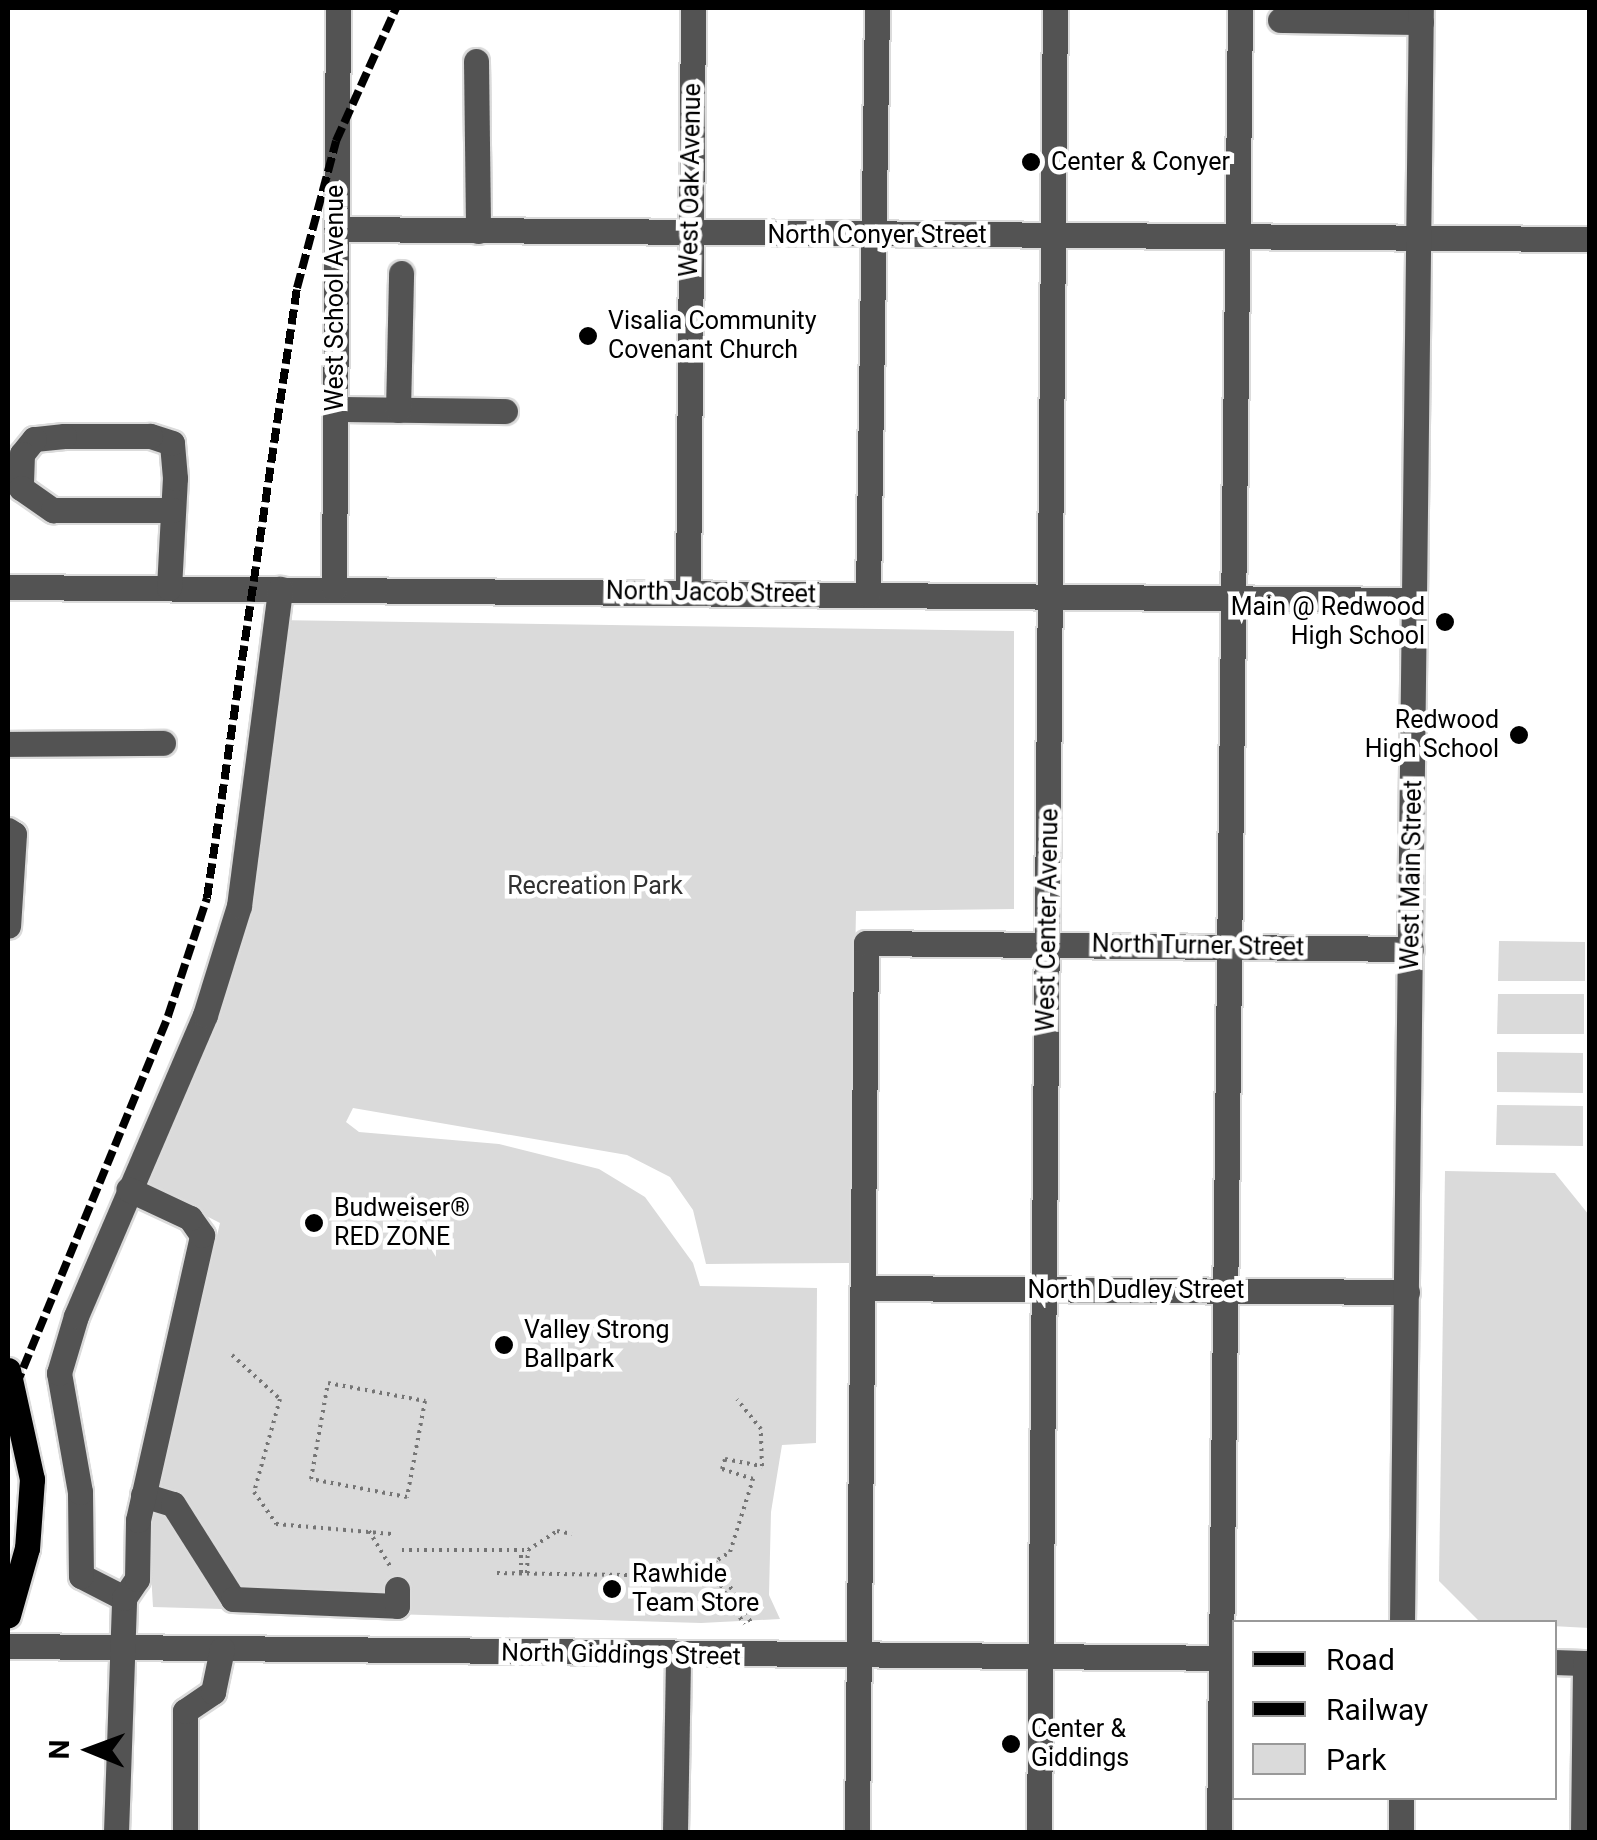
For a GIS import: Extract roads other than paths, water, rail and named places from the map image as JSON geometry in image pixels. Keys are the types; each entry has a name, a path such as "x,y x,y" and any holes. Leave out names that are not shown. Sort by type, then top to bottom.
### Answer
{"main road":[{"path":"8,1370 32,1479 27,1548 8,1615"}],"street":[{"name":"West School Avenue","path":"334,589 338,8"},
{"name":"West Oak Avenue","path":"688,592 693,8"},
{"path":"868,594 877,8"},
{"name":"West Center Avenue","path":"1039,1832 1055,8"},
{"path":"1219,1832 1228,1658 1225,1291 1240,13 1421,15"},
{"name":"West Main Street","path":"1402,1620 1421,15"},
{"path":"476,61 478,231"},
{"name":"North Conyer Street","path":"336,229 1590,239"},
{"path":"398,410 401,273"},
{"path":"335,409 505,410"},
{"path":"170,588 173,510 172,442 150,436 34,438 22,454 21,488 53,510 173,510"},
{"name":"North Jacob Street","path":"8,587 1414,600"},
{"path":"124,1598 82,1576 80,1492 60,1373 128,1189 205,1015 240,906 280,589"},
{"path":"8,744 163,743"},
{"path":"8,830 14,834 8,926"},
{"name":"North Turner Street","path":"864,1288 866,943 1411,949"},
{"path":"116,1832 118,1648 124,1598 137,1580 143,1496 202,1236 190,1218 128,1189"},
{"path":"857,1832 864,1288"},
{"name":"North Dudley Street","path":"864,1288 1407,1292"},
{"path":"143,1496 173,1504 233,1599 397,1606 397,1589"},
{"name":"North Giddings Street","path":"8,1646 678,1656 1228,1658"},
{"path":"185,1832 185,1711 213,1692 222,1649"},
{"path":"675,1832 678,1656"},
{"path":"1557,1662 1587,1663 1582,1832"},
{"path":"1401,1800 1401,1832"}],"railway":[{"path":"8,1405 168,1016 207,898 297,288 336,141 396,8"}],"place":[{"name":"Center & Conyer","path":"1031,162"},
{"name":"Visalia Community Covenant Church","path":"588,336"},
{"name":"Main @ Redwood High School","path":"1445,622"},
{"name":"Redwood High School","path":"1519,735"},
{"name":"Budweiser® RED ZONE","path":"314,1223"},
{"name":"Valley Strong Ballpark","path":"504,1345"},
{"name":"Rawhide Team Store","path":"612,1589"},
{"name":"Center & Giddings","path":"1011,1744"}],"park label":[{"name":"Recreation Park","path":"595,886"}]}
